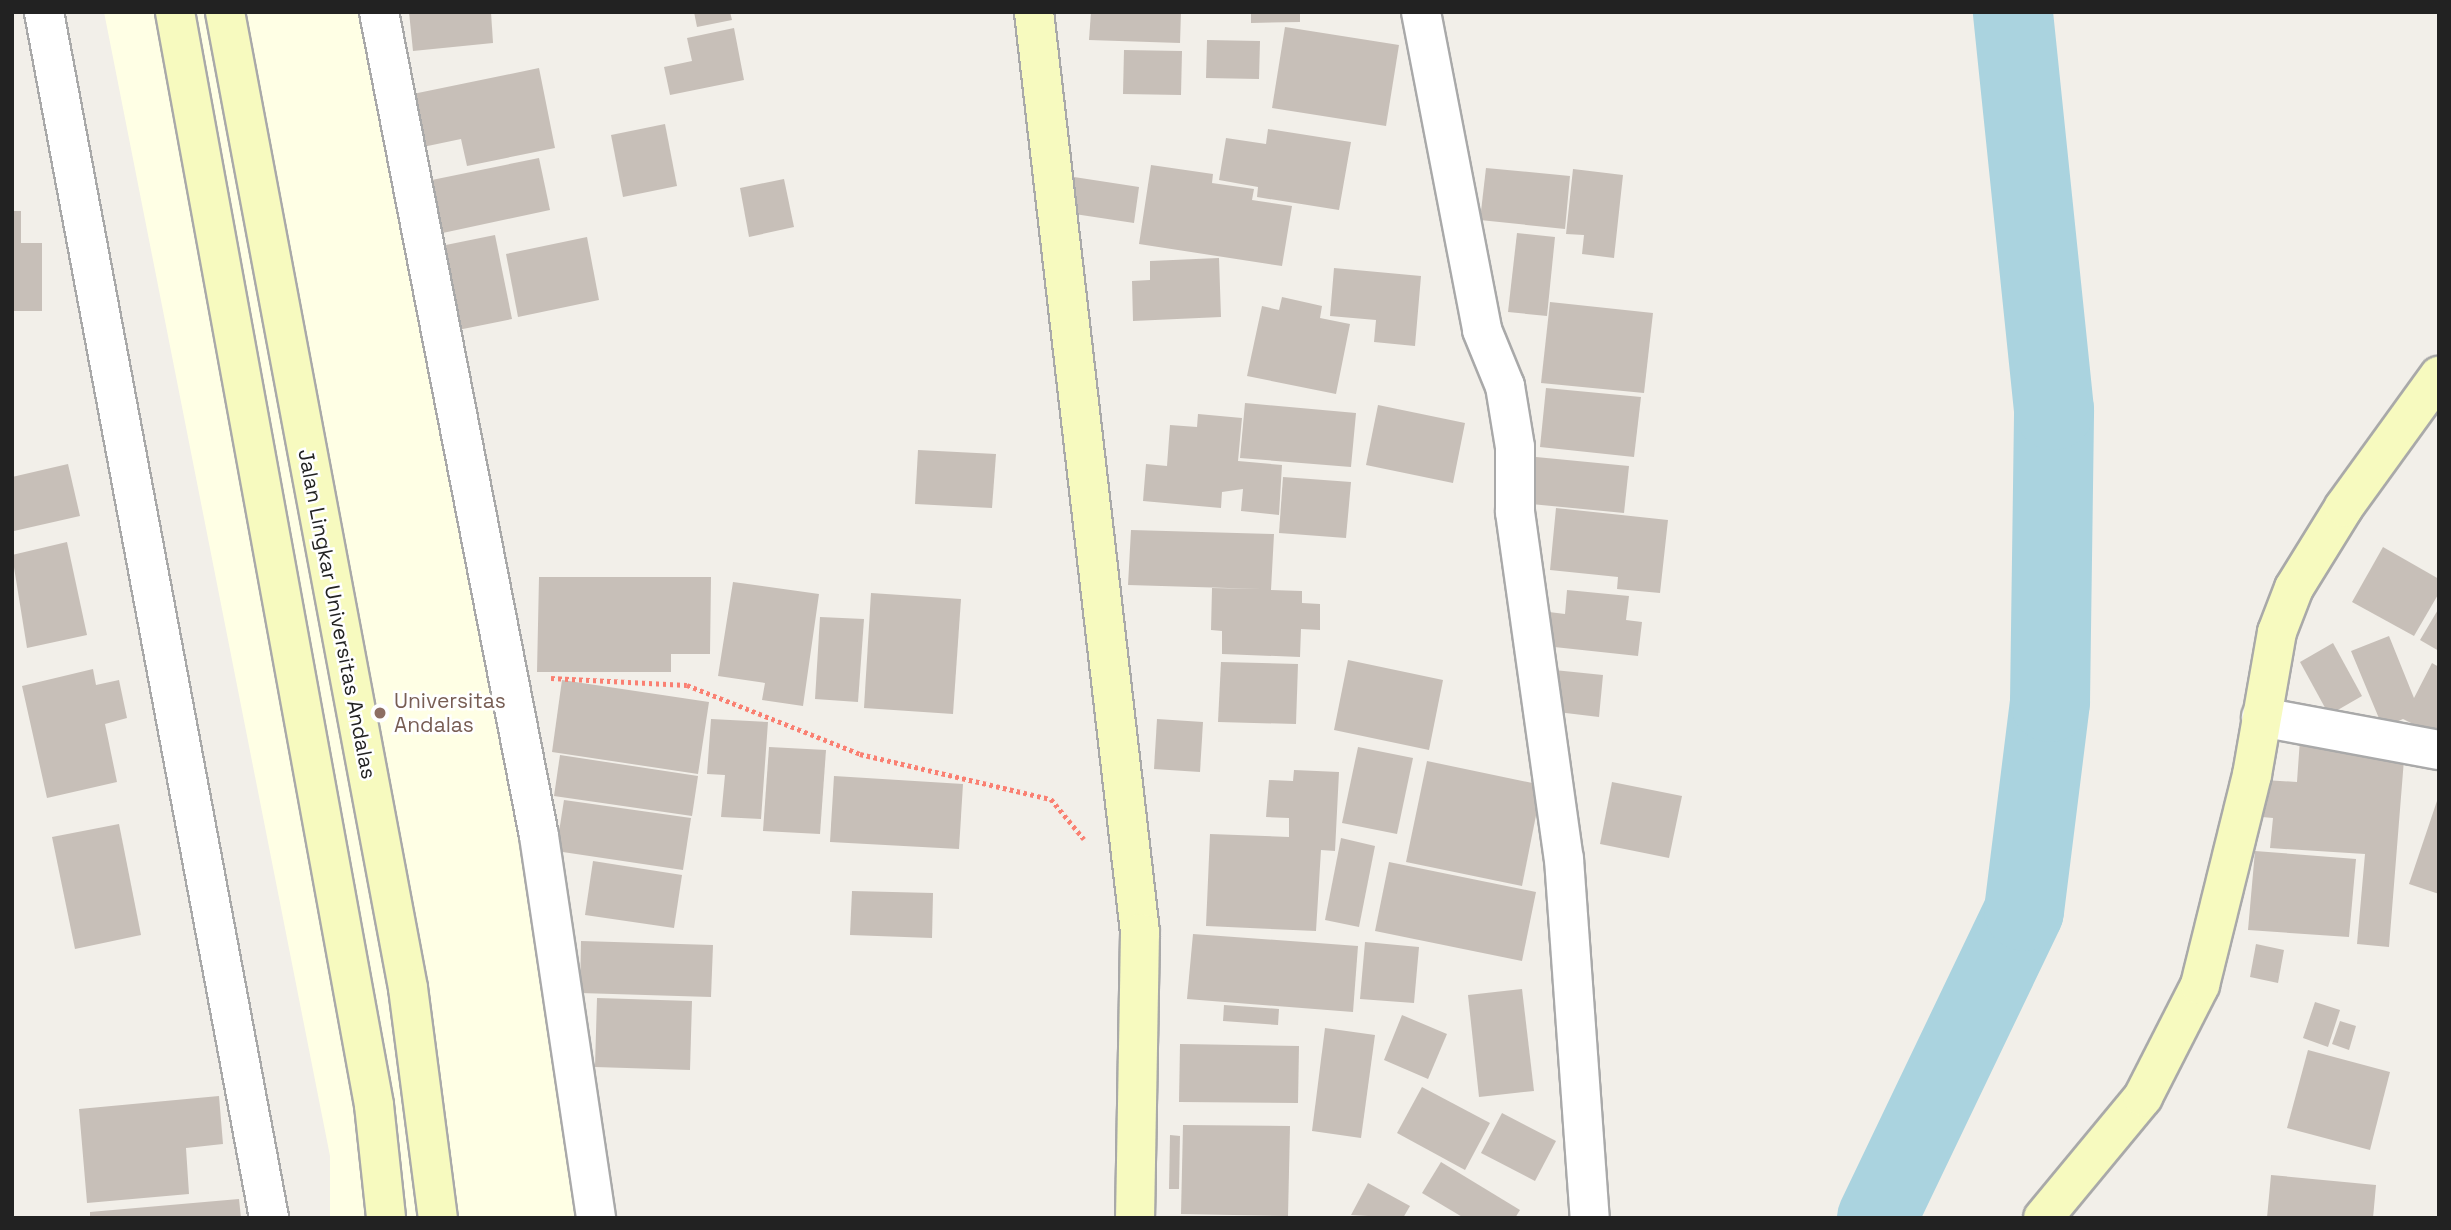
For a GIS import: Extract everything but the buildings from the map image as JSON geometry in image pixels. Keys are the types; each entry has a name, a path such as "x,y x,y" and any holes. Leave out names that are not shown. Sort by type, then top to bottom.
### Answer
{"street":[{"path":"44,12 269,1218"},
{"path":"175,12 374,1105 386,1218"},
{"name":"Jalan Lingkar Universitas Andalas","path":"225,12 408,988 438,1218"},
{"path":"379,12 505,677 539,836 596,1218"},
{"path":"1034,12 1140,933 1135,1218"},
{"path":"1421,12 1482,330 1505,386 1515,447 1515,512 1564,859 1591,1218"},
{"path":"2043,1218 2143,1097 2200,985 2262,717 2277,632 2294,588 2439,376"},
{"path":"2262,717 2439,750"}],"path":[{"path":"505,677 687,684 860,754 1051,799 1086,842"}],"shaded area":[{"name":"Universitas Andalas","path":"104,12 385,12 609,1218 330,1218 330,1156"}],"waterway":[{"path":"1877,1218 2024,911 2050,702 2054,410 2013,12"}],"place":[{"name":"Universitas Andalas","path":"380,713"}]}
